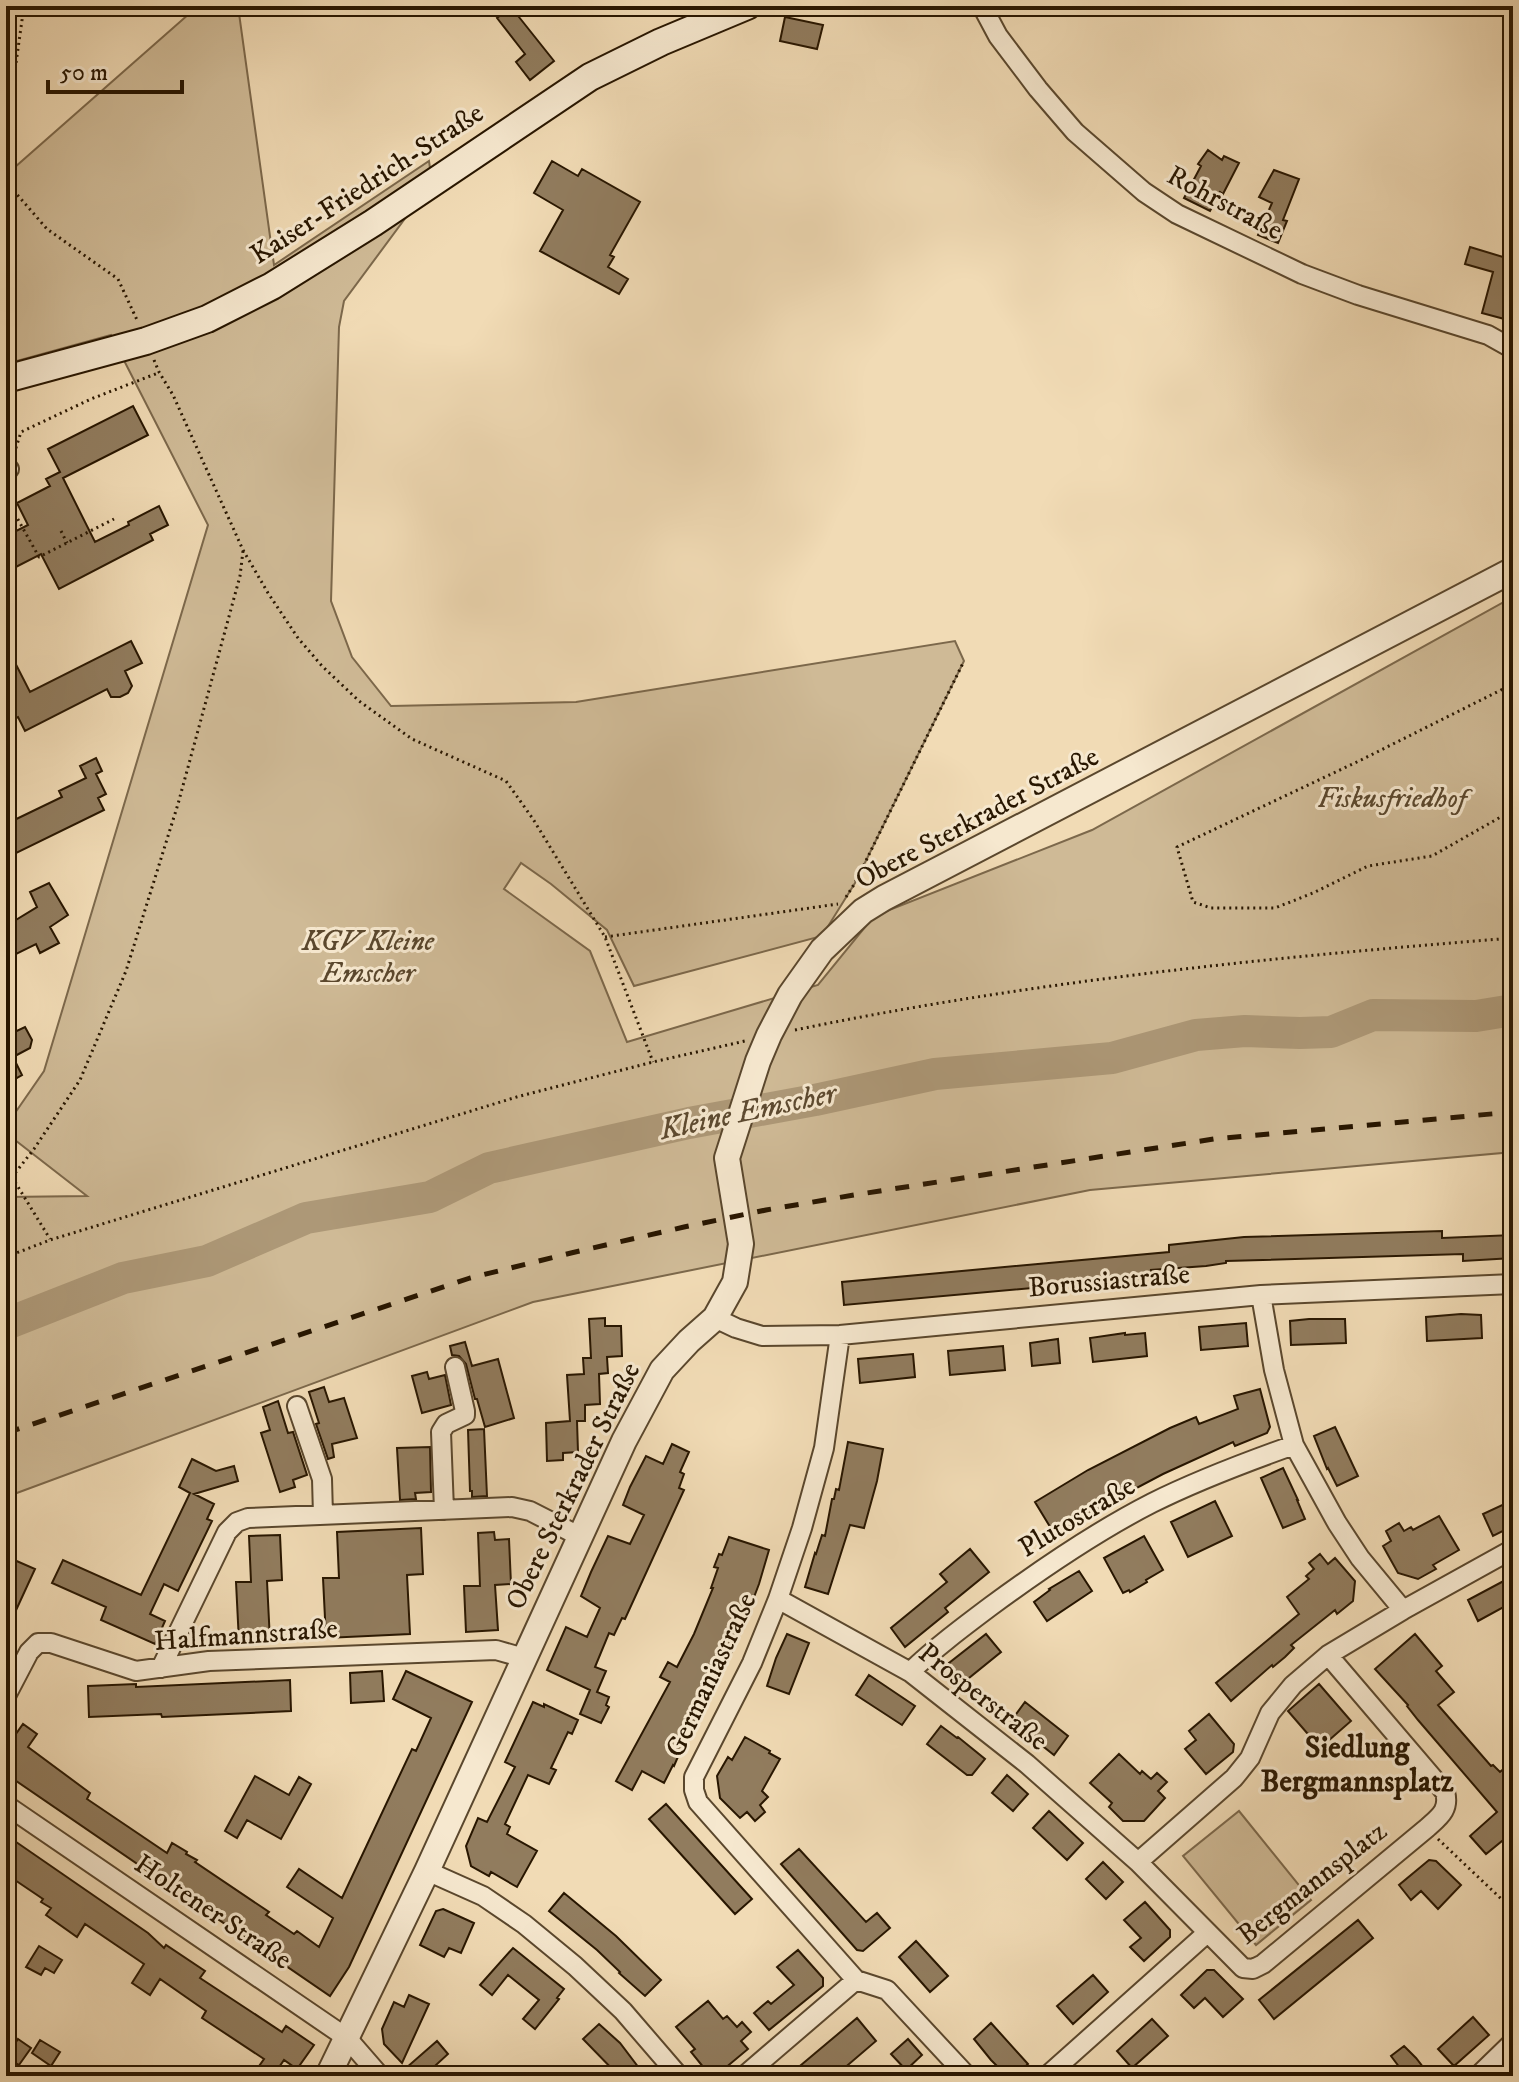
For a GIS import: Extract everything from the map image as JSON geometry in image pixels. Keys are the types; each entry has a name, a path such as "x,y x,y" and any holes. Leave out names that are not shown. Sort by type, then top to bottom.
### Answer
{"main road":[{"name":"Kaiser-Friedrich-Straße","path":"6,379 146,341 207,319 272,286 373,223 590,77 661,42 747,6"}],"street":[{"name":"Rohrstraße","path":"982,6 998,36 1075,132 1144,192 1166,207 1302,274 1358,295 1488,335 1513,349"},
{"name":"Obere Sterkrader Straße","path":"328,2076 427,1871 624,1441 662,1370 715,1318 735,1282 741,1244 727,1158 769,1035 790,995 822,950 863,911 884,898 1513,570"},
{"name":"Borussiastraße","path":"715,1318 762,1336 840,1335 1261,1295 1513,1284"},
{"path":"1261,1295 1274,1370 1294,1445 1360,1558 1403,1610"},
{"name":"Germaniastraße","path":"840,1335 824,1448 802,1528 752,1663 694,1777 694,1790 698,1802 856,1980 887,1990 967,2076"},
{"path":"444,1510 441,1432 446,1424 465,1415 455,1367"},
{"path":"297,1406 322,1479 323,1515"},
{"name":"Plutostraße","path":"910,1672 960,1629 1017,1587 1126,1518 1221,1471 1294,1445"},
{"path":"161,1668 227,1532 237,1522 248,1518 512,1507 530,1511 579,1536"},
{"path":"1138,1862 1234,1778 1250,1758 1270,1713 1293,1685 1328,1655 1513,1549"},
{"name":"Prosperstraße","path":"778,1599 910,1672 1027,1764 1138,1862"},
{"name":"Halfmannstraße","path":"6,1696 29,1652 38,1643 51,1643 136,1671 209,1661 496,1650 524,1658"},
{"name":"Bergmannsplatz","path":"1138,1862 1243,1968 1253,1969 1263,1964 1443,1814 1448,1802 1445,1792 1328,1655"},
{"name":"Holtener Straße","path":"6,1805 347,2038 380,2076"},
{"path":"427,1871 483,1896 524,1924 623,2011 679,2076"},
{"path":"1047,2076 1207,1933"},
{"path":"744,2076 856,1980"},
{"path":"1478,2076 1513,2042"}],"path":[{"path":"6,134 24,6"},
{"path":"6,149 14,191 47,229 118,279 243,550 298,638 359,701 412,739 506,781 533,819 605,937 653,1062"},
{"path":"8,471 21,432 159,372"},
{"path":"6,498 39,557 114,519"},
{"path":"61,531 67,543"},
{"path":"6,1180 12,1177 80,1080 126,971 178,804 240,576 243,550"},
{"path":"605,937 841,903 855,883 964,661"},
{"path":"1513,684 1177,847 1193,902 1211,908 1275,908 1368,866 1432,856 1513,810"},
{"path":"6,1257 50,1240 520,1096 769,1035 887,1011 1139,973 1513,938"},
{"path":"12,1177 50,1240"},
{"path":"1427,1828 1513,1910"}],"green space":[{"path":"198,6 238,6 274,265 429,161 432,182 344,301 339,327 331,601 352,657 391,706 576,702 955,641 964,661 855,883 822,936 634,986 607,930 521,863 504,889 590,951 627,1042 818,985 874,916 1092,830 1513,597 1513,1152 1090,1190 533,1302 6,1497 6,1197 87,1196 6,1133 6,1126 44,1071 208,525 111,335 6,364 6,175"},
{"path":"1239,1811 1311,1900 1256,1945 1183,1856"}],"building":[{"path":"511,7 554,61 530,80 516,62 525,54 497,18"},
{"path":"785,17 823,25 817,49 780,41"},
{"path":"1208,150 1222,160 1224,156 1239,163 1210,211 1184,198 1201,166 1198,164"},
{"path":"552,161 578,176 582,169 640,202 610,255 614,257 608,267 628,279 619,294 540,251 563,210 534,193"},
{"path":"1274,170 1299,179 1283,220 1287,221 1278,243 1258,235 1272,203 1259,197"},
{"path":"1470,247 1513,260 1513,302 1508,320 1482,313 1493,272 1465,264"},
{"path":"133,406 148,435 63,478 95,542 159,506 168,525 150,534 153,540 59,589 41,554 6,572 6,536 28,525 17,503 50,486 46,479 60,472 48,449"},
{"path":"131,641 142,663 125,671 132,686 128,693 111,697 107,689 25,731 18,717 6,723 6,645 30,692"},
{"path":"96,758 102,771 96,774 106,794 98,798 104,810 6,858 6,824 62,797 59,791 86,778 80,766"},
{"path":"49,883 68,915 50,927 59,943 40,953 36,944 6,959 6,926 37,907 30,892"},
{"path":"25,1027 32,1040 30,1048 13,1057 22,1075 6,1084 6,1036"},
{"path":"1442,1231 1442,1238 1513,1235 1513,1258 1463,1261 1463,1254 1226,1261 1206,1266 1151,1270 1152,1277 844,1305 842,1282 1169,1252 1169,1245 1244,1237"},
{"path":"1481,1315 1482,1338 1427,1341 1426,1317"},
{"path":"605,1318 605,1326 621,1326 622,1356 607,1357 608,1373 599,1374 600,1404 585,1405 585,1421 577,1421 578,1452 563,1453 563,1460 547,1461 546,1423 570,1421 567,1375 584,1374 583,1358 591,1358 589,1319"},
{"path":"1345,1319 1346,1343 1291,1345 1290,1321"},
{"path":"1246,1323 1248,1346 1201,1350 1199,1327"},
{"path":"1145,1333 1147,1356 1093,1362 1090,1338"},
{"path":"1058,1339 1060,1363 1032,1366 1030,1343"},
{"path":"465,1342 472,1366 498,1359 514,1418 485,1427 466,1364 459,1356 452,1355 450,1346"},
{"path":"1003,1346 1005,1370 950,1375 948,1351"},
{"path":"913,1354 915,1377 860,1383 858,1359"},
{"path":"427,1372 429,1379 445,1375 451,1405 422,1413 412,1376"},
{"path":"324,1387 329,1402 344,1398 357,1438 332,1444 334,1457 328,1459 309,1392"},
{"path":"1260,1389 1270,1427 1267,1433 1235,1446 1233,1442 1163,1474 1055,1535 1035,1502 1088,1470 1170,1428 1196,1417 1199,1424 1238,1409 1234,1396"},
{"path":"278,1401 288,1433 293,1432 307,1475 293,1480 295,1487 280,1492 261,1433 270,1430 263,1407"},
{"path":"1335,1427 1358,1476 1337,1486 1314,1436"},
{"path":"484,1429 487,1496 472,1497 468,1430"},
{"path":"848,1442 883,1449 864,1528 850,1525 828,1594 805,1587 822,1535 825,1536 832,1499 836,1489 839,1490"},
{"path":"672,1444 689,1452 680,1472 684,1474 679,1488 684,1490 625,1619 622,1618 614,1635 609,1633 595,1667 606,1671 597,1692 609,1697 606,1705 609,1707 601,1723 580,1714 590,1690 547,1670 566,1627 587,1637 600,1608 581,1596 591,1572 608,1536 630,1544 644,1515 623,1505 630,1487 646,1456 663,1464"},
{"path":"430,1447 431,1492 415,1493 416,1499 400,1500 397,1448"},
{"path":"192,1459 216,1471 234,1466 238,1481 194,1494 214,1504 207,1519 212,1521 178,1591 164,1584 150,1614 165,1621 155,1644 101,1620 106,1607 52,1583 63,1560 141,1595 190,1493 179,1487"},
{"path":"1283,1468 1305,1519 1283,1528 1261,1478"},
{"path":"1513,1500 1513,1526 1493,1536 1483,1514"},
{"path":"1215,1501 1232,1536 1188,1557 1171,1522"},
{"path":"1439,1516 1459,1550 1433,1565 1436,1569 1418,1579 1398,1573 1383,1546 1391,1541 1386,1531 1399,1523 1404,1531 1411,1527 1413,1530"},
{"path":"421,1528 423,1574 407,1575 410,1634 326,1638 323,1578 339,1578 337,1532"},
{"path":"494,1532 495,1540 509,1539 511,1584 495,1585 498,1630 466,1632 464,1586 480,1586 478,1533"},
{"path":"280,1535 282,1580 267,1581 270,1641 239,1642 236,1582 251,1582 249,1536"},
{"path":"1144,1536 1163,1570 1130,1592 1123,1593 1104,1558"},
{"path":"729,1537 769,1550 741,1631 718,1682 664,1783 642,1771 632,1790 616,1781 670,1682 660,1677 668,1662 677,1667 694,1634 713,1588 718,1568 714,1567"},
{"path":"970,1549 989,1572 945,1608 948,1612 905,1647 891,1628 947,1582 940,1574"},
{"path":"1320,1554 1328,1564 1335,1558 1355,1581 1353,1601 1337,1614 1335,1610 1291,1645 1294,1648 1285,1657 1231,1701 1216,1683 1299,1614 1287,1597 1309,1579 1306,1576 1314,1569 1309,1563"},
{"path":"12,1559 35,1569 6,1632 6,1573"},
{"path":"1079,1571 1092,1591 1047,1621 1034,1602"},
{"path":"1513,1576 1513,1602 1478,1621 1468,1600"},
{"path":"787,1634 809,1643 789,1694 767,1686"},
{"path":"986,1634 1001,1652 964,1682 949,1663"},
{"path":"1415,1634 1442,1666 1436,1671 1454,1692 1438,1705 1491,1766 1500,1772 1513,1761 1513,1832 1486,1854 1470,1836 1497,1812 1375,1669"},
{"path":"382,1671 384,1701 351,1703 350,1673"},
{"path":"406,1671 472,1702 349,1967 330,1996 6,1774 6,1748 23,1724 37,1734 28,1747 90,1793 87,1799 167,1853 172,1843 187,1852 197,1860 195,1862 269,1912 266,1915 319,1947 333,1918 287,1887 299,1869 342,1898 412,1749 416,1751 431,1718 393,1699"},
{"path":"869,1675 915,1706 902,1725 856,1695"},
{"path":"290,1680 291,1711 89,1717 88,1686 136,1684 136,1687"},
{"path":"1319,1684 1351,1721 1320,1748 1288,1711"},
{"path":"533,1702 578,1720 572,1734 568,1732 551,1768 556,1770 549,1784 528,1775 505,1824 510,1827 507,1834 537,1851 517,1887 491,1872 489,1876 471,1866 466,1846 478,1818 487,1822 515,1767 505,1762"},
{"path":"1025,1702 1068,1736 1054,1755 1011,1721"},
{"path":"1209,1714 1234,1744 1233,1752 1206,1774 1185,1749 1196,1740 1189,1731"},
{"path":"941,1726 985,1759 972,1775 967,1775 927,1744"},
{"path":"745,1737 780,1759 762,1791 768,1797 760,1805 765,1812 755,1821 747,1812 740,1818 720,1798 717,1776 728,1757 732,1760"},
{"path":"1119,1754 1140,1774 1142,1771 1151,1779 1157,1773 1167,1782 1158,1791 1165,1798 1144,1821 1123,1821 1109,1807 1112,1803 1090,1783"},
{"path":"1007,1775 1028,1794 1013,1811 992,1793"},
{"path":"255,1776 289,1795 299,1777 311,1784 281,1839 247,1820 237,1838 225,1831"},
{"path":"666,1804 752,1899 735,1914 649,1819"},
{"path":"1049,1811 1083,1843 1067,1860 1033,1828"},
{"path":"6,1835 148,1933 164,1948 166,1945 205,1971 200,1978 282,2032 286,2026 314,2045 297,2069 284,2060 273,2076 252,2076 264,2059 202,2018 206,2011 160,1979 150,1995 132,1983 144,1964 85,1924 77,1937 46,1915 51,1908 41,1902 43,1899 6,1874"},
{"path":"799,1849 866,1922 877,1913 890,1928 863,1951 857,1950 781,1864"},
{"path":"1429,1860 1436,1861 1461,1885 1438,1909 1421,1891 1411,1900 1399,1885"},
{"path":"1103,1862 1123,1882 1106,1899 1086,1879"},
{"path":"564,1893 616,1936 661,1980 645,1996 597,1950 549,1911"},
{"path":"1145,1902 1170,1930 1170,1937 1144,1961 1130,1947 1141,1938 1124,1920"},
{"path":"443,1909 474,1923 461,1953 449,1948 444,1957 420,1945 436,1911"},
{"path":"1358,1920 1373,1938 1274,2019 1259,2000"},
{"path":"916,1941 948,1976 930,1992 899,1957"},
{"path":"39,1946 62,1960 54,1973 45,1968 41,1975 26,1967"},
{"path":"513,1948 564,1989 535,2029 523,2019 539,2000 508,1975 492,1995 480,1985"},
{"path":"798,1950 823,1978 823,1986 769,2030 754,2013 794,1985 777,1967"},
{"path":"1207,1970 1214,1970 1243,1999 1223,2017 1205,1998 1194,2008 1181,1995"},
{"path":"1093,1975 1108,1992 1073,2024 1057,2006"},
{"path":"409,1995 429,2004 402,2063 384,2044 382,2029 394,2002 404,2007"},
{"path":"708,2001 723,2019 727,2016 737,2027 742,2022 751,2032 741,2041 748,2049 724,2069 704,2068 691,2052 695,2049 676,2027"},
{"path":"1473,2017 1489,2035 1454,2066 1438,2049"},
{"path":"857,2018 876,2041 835,2076 788,2076"},
{"path":"1152,2019 1168,2036 1132,2068 1117,2051"},
{"path":"991,2023 1028,2064 1015,2076 1007,2076 974,2039"},
{"path":"599,2024 620,2043 645,2076 619,2076 583,2039"},
{"path":"18,2039 31,2048 19,2065 6,2057"},
{"path":"908,2039 922,2055 906,2070 891,2054"},
{"path":"40,2040 60,2052 51,2066 32,2053"},
{"path":"437,2041 448,2054 424,2076 413,2076 406,2068"},
{"path":"1404,2046 1430,2076 1406,2076 1391,2056"}],"waterway":[{"name":"Kleine Emscher","path":"6,1324 123,1278 207,1261 306,1218 430,1197 489,1168 689,1123 935,1074 1112,1058 1196,1035 1245,1031 1331,1032 1373,1015 1476,1016 1513,1010"}],"railway":[{"path":"6,1433 470,1278 684,1227 854,1195 1214,1139 1513,1112"}],"district":[{"name":"Siedlung Bergmannsplatz","path":"1357,1765"}],"park label":[{"name":"Fiskusfriedhof","path":"1392,798"},
{"name":"KGV Kleine Emscher","path":"368,957"}]}
